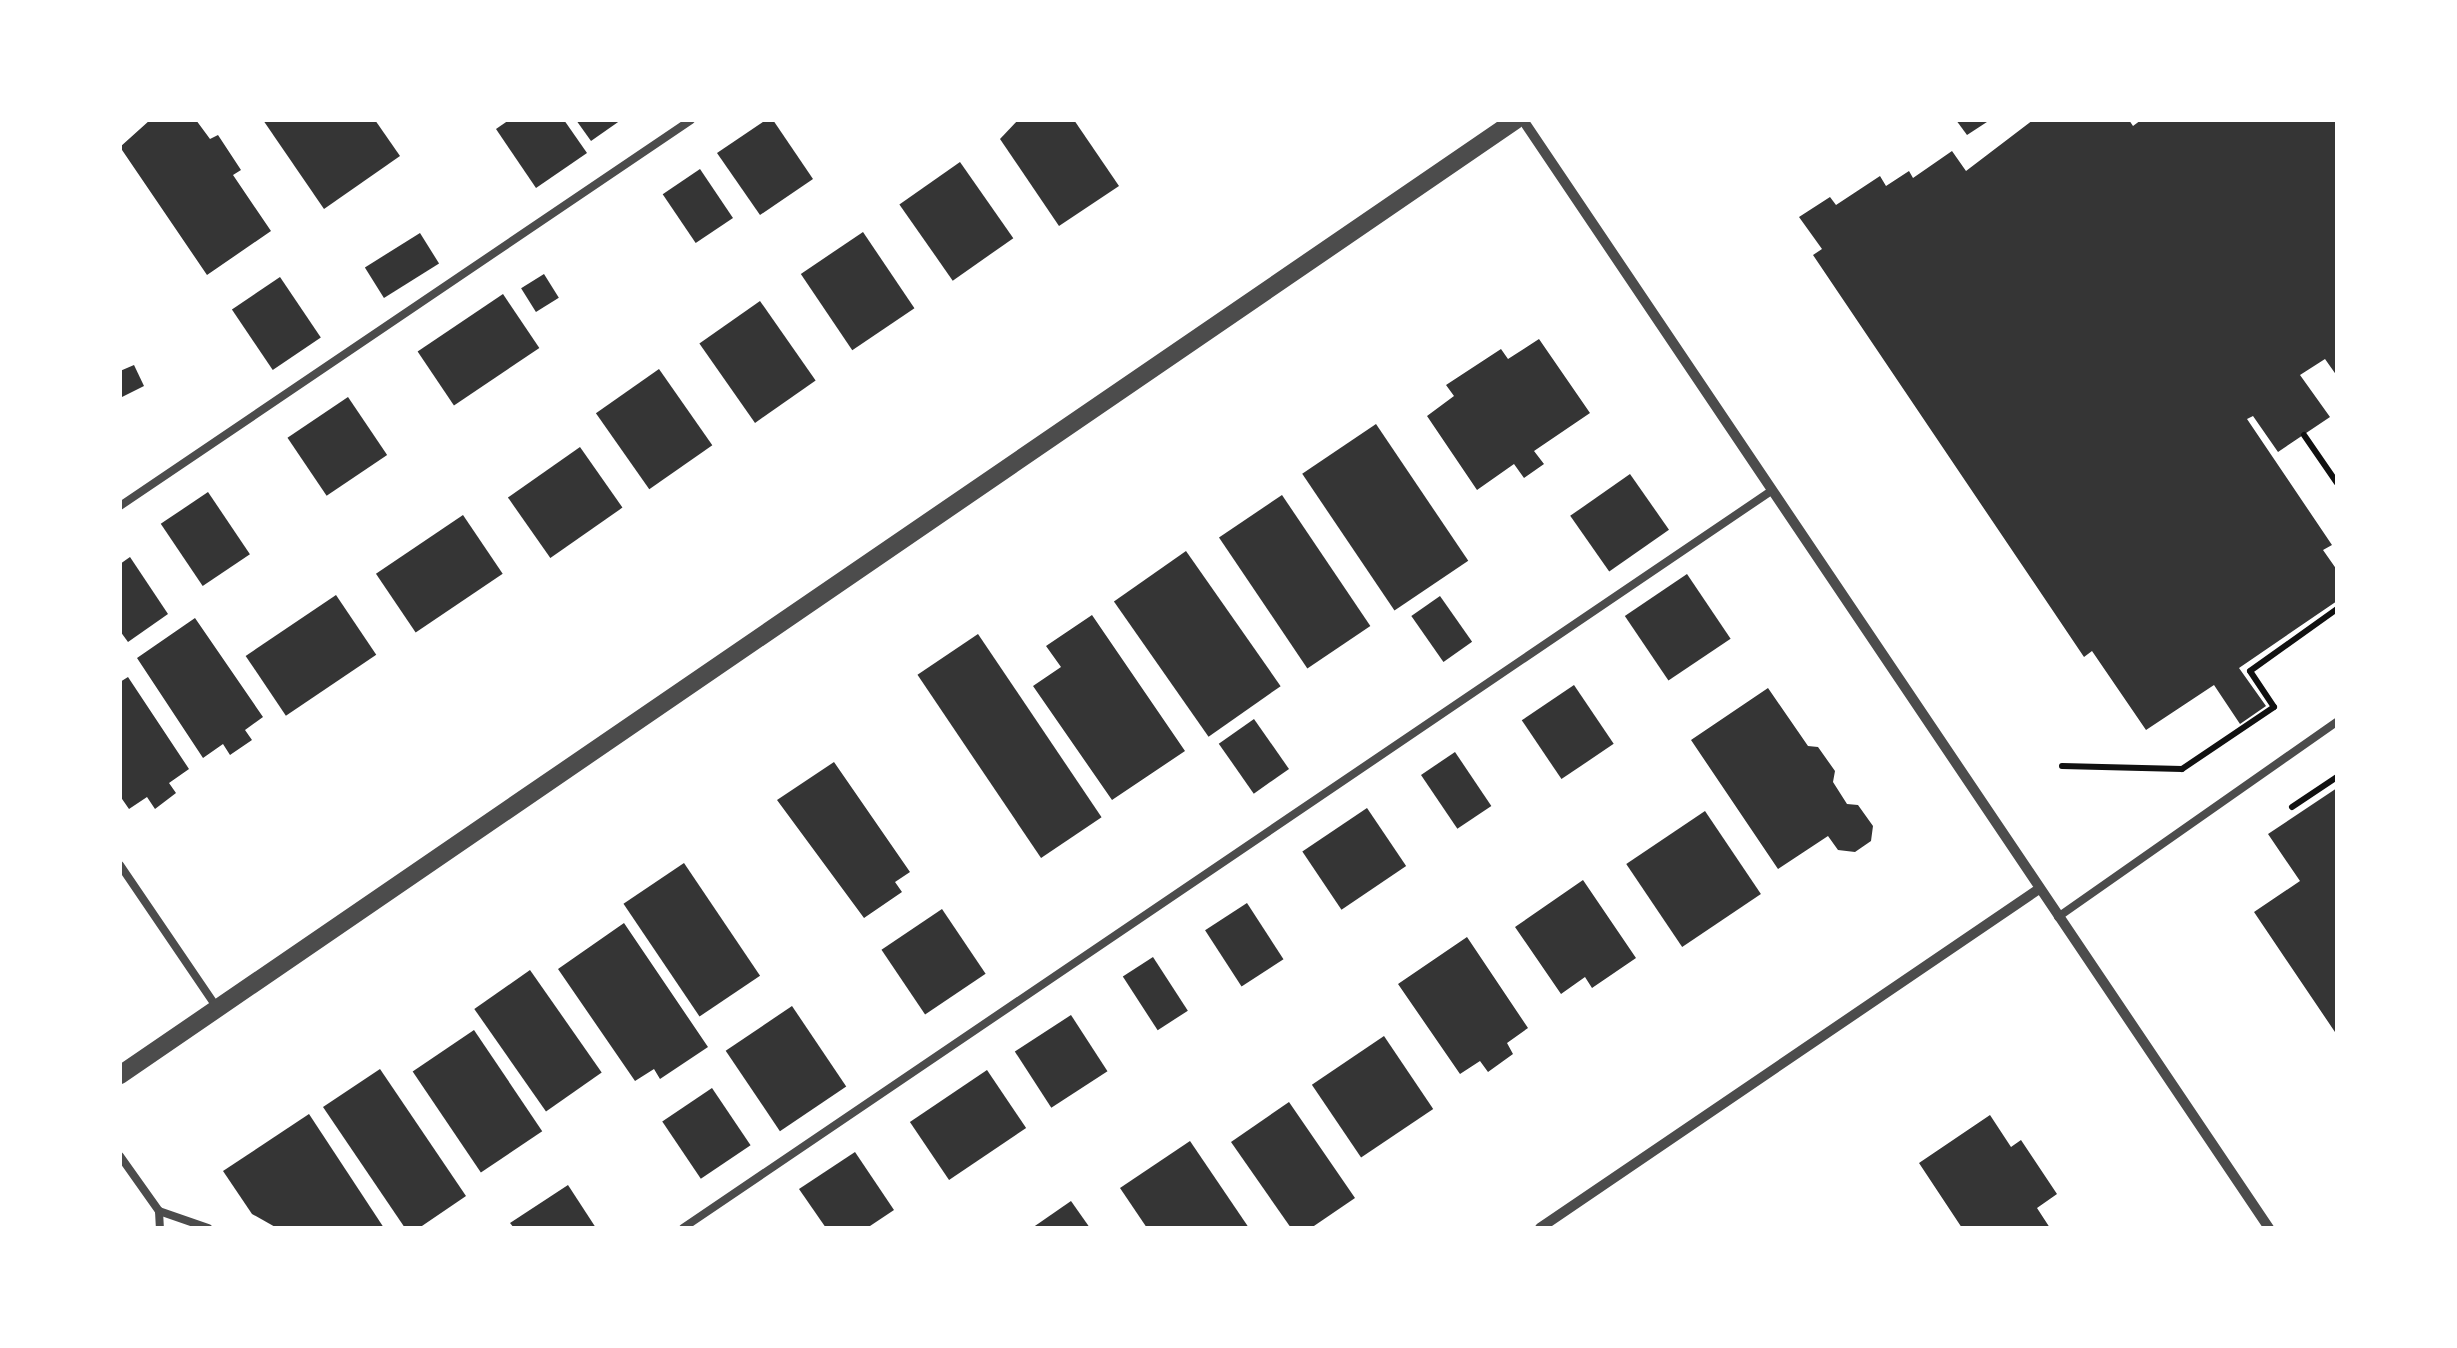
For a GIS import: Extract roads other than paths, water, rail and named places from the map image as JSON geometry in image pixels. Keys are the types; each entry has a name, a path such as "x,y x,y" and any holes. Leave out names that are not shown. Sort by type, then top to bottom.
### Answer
{"street":[{"path":"120,1074 215,1005 1520,120 2269,1228"},
{"path":"1540,1228 2038,889"}],"lane":[{"path":"120,506 691,120"},
{"path":"683,1228 1771,491"},
{"path":"2058,917 2337,722"},
{"path":"120,865 215,1005"},
{"path":"120,1156 159,1211 160,1228"},
{"path":"159,1211 208,1228"}]}
